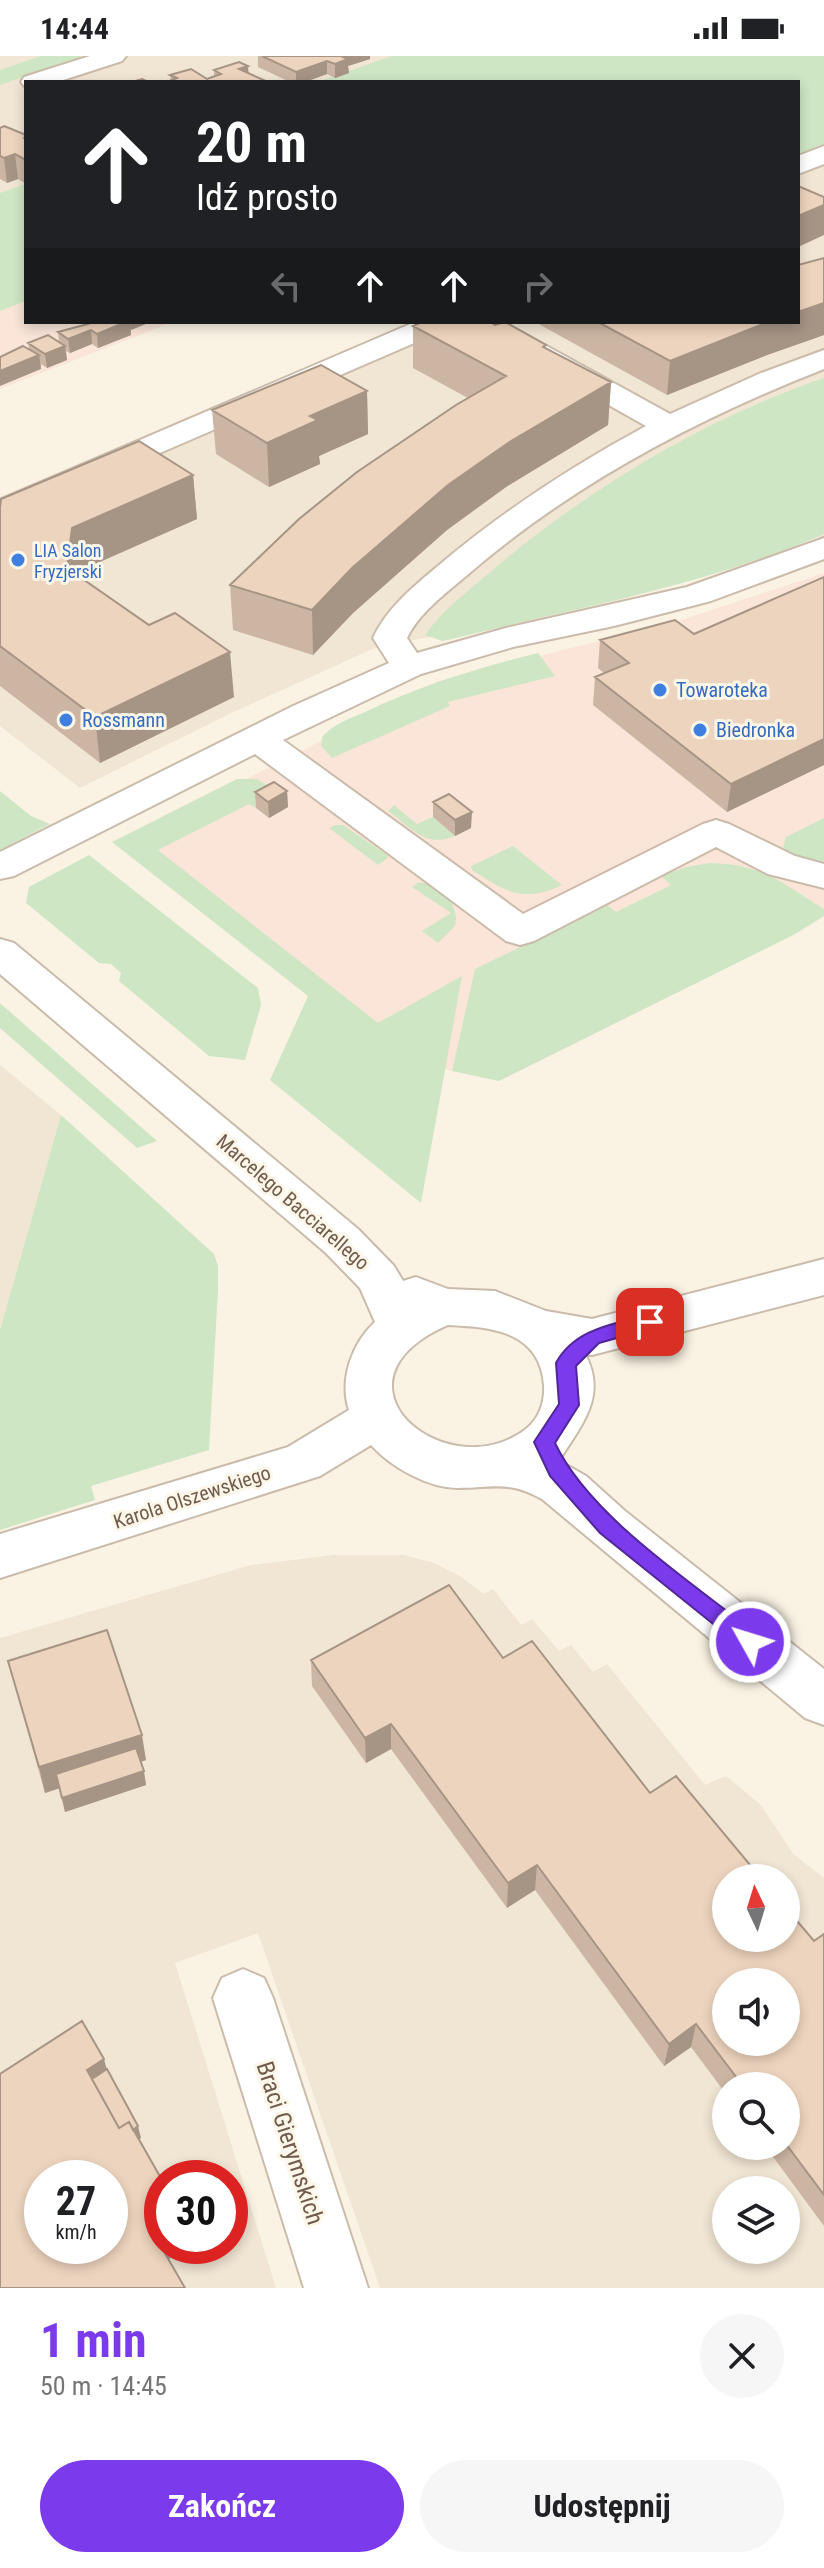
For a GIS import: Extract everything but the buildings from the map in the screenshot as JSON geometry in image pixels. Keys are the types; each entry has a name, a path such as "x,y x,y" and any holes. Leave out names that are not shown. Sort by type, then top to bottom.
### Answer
{"street":[{"path":"39,80 111,56"},
{"path":"800,165 824,154"},
{"path":"0,512 434,324"},
{"path":"486,324 669,426"},
{"path":"409,667 390,638 396,623 465,558 513,521 593,469 669,426 754,386 824,359"},
{"path":"0,867 409,667 506,638 614,616 699,594 824,548"},
{"path":"259,739 520,932 716,832 771,861 806,874 824,876"},
{"name":"Marcelego Bacciarellego","path":"0,952 342,1241 378,1278 400,1326"},
{"path":"378,1278 444,1307 495,1309 566,1343 824,1277"},
{"path":"444,1307 400,1326 375,1353 367,1385 390,1433 450,1467 500,1464 543,1475 580,1498"},
{"path":"500,1464 545,1442 569,1405 566,1343"},
{"name":"Karola Olszewskiego","path":"0,1556 390,1433"},
{"path":"545,1442 558,1470 607,1526 824,1701"},
{"name":"Braci Gierymskich","path":"243,1998 336,2288"}],"shaded area":[{"path":"0,56 479,56 413,80 24,80 24,221 0,230"},
{"path":"824,145 824,540 818,537 741,564 626,598 443,641 430,637 377,647 229,714 80,788 0,726 0,497 411,324 800,324 800,155"},
{"path":"24,302 24,324 168,324 0,389 0,311"},
{"path":"824,573 824,916 795,934 499,1081 422,1064 130,838 439,681 675,622"},
{"path":"0,1065 61,1115 0,1330"},
{"path":"334,1555 404,1555 434,1563 484,1594 493,1589 521,1625 532,1619 559,1651 571,1645 593,1672 607,1664 705,1785 726,1776 761,1805 793,1854 824,1878 824,2288 380,2288 258,1933 175,1963 236,2160 144,2160 144,2264 248,2264 248,2198 276,2288 0,2288 0,1638 251,1565"}],"green space":[{"path":"41,56 83,56 0,85 0,70"},
{"path":"392,56 824,56 824,145 800,155 800,80 323,80"},
{"path":"24,185 24,302 0,311 0,193"},
{"path":"824,378 824,534 778,553 684,583 443,641 425,635 449,608 496,567 611,482 736,413"},
{"path":"538,653 555,676 448,702 450,706 332,758 321,746 322,737 331,728 386,702 450,678"},
{"path":"237,779 257,779 281,794 256,808 249,804 158,850 378,1023 462,976 421,1203 270,1080 308,996 112,842"},
{"path":"0,791 31,816 50,824 0,850"},
{"path":"394,805 417,824 433,817 455,836 436,840 420,835 388,811"},
{"path":"824,818 824,868 788,853 783,847 786,837"},
{"path":"343,825 388,858 378,865 329,828"},
{"path":"513,846 562,885 536,894 525,894 504,889 472,870 471,866"},
{"path":"89,855 258,988 261,1005 245,1060 209,1056 119,981 121,973 111,964 99,963 26,903 29,887"},
{"path":"709,863 744,867 770,876 824,909 824,916 795,934 499,1081 452,1071 475,969 607,905 616,912 671,885 661,876"},
{"path":"419,882 441,891 455,910 455,926 438,943 422,931 451,913 412,887"},
{"path":"0,1003 157,1141 137,1148 0,1028"},
{"path":"61,1115 214,1254 218,1266 218,1290 209,1450 91,1486 95,1500 0,1530 0,1330"}],"place":[{"name":"LIA Salon Fryzjerski","path":"18,560"},
{"name":"Towaroteka","path":"660,690"},
{"name":"Rossmann","path":"66,720"},
{"name":"Biedronka","path":"700,730"}],"route":[{"path":"650,1322 592,1337 566,1363 569,1405 545,1442 558,1470 607,1526 750,1642"}]}
